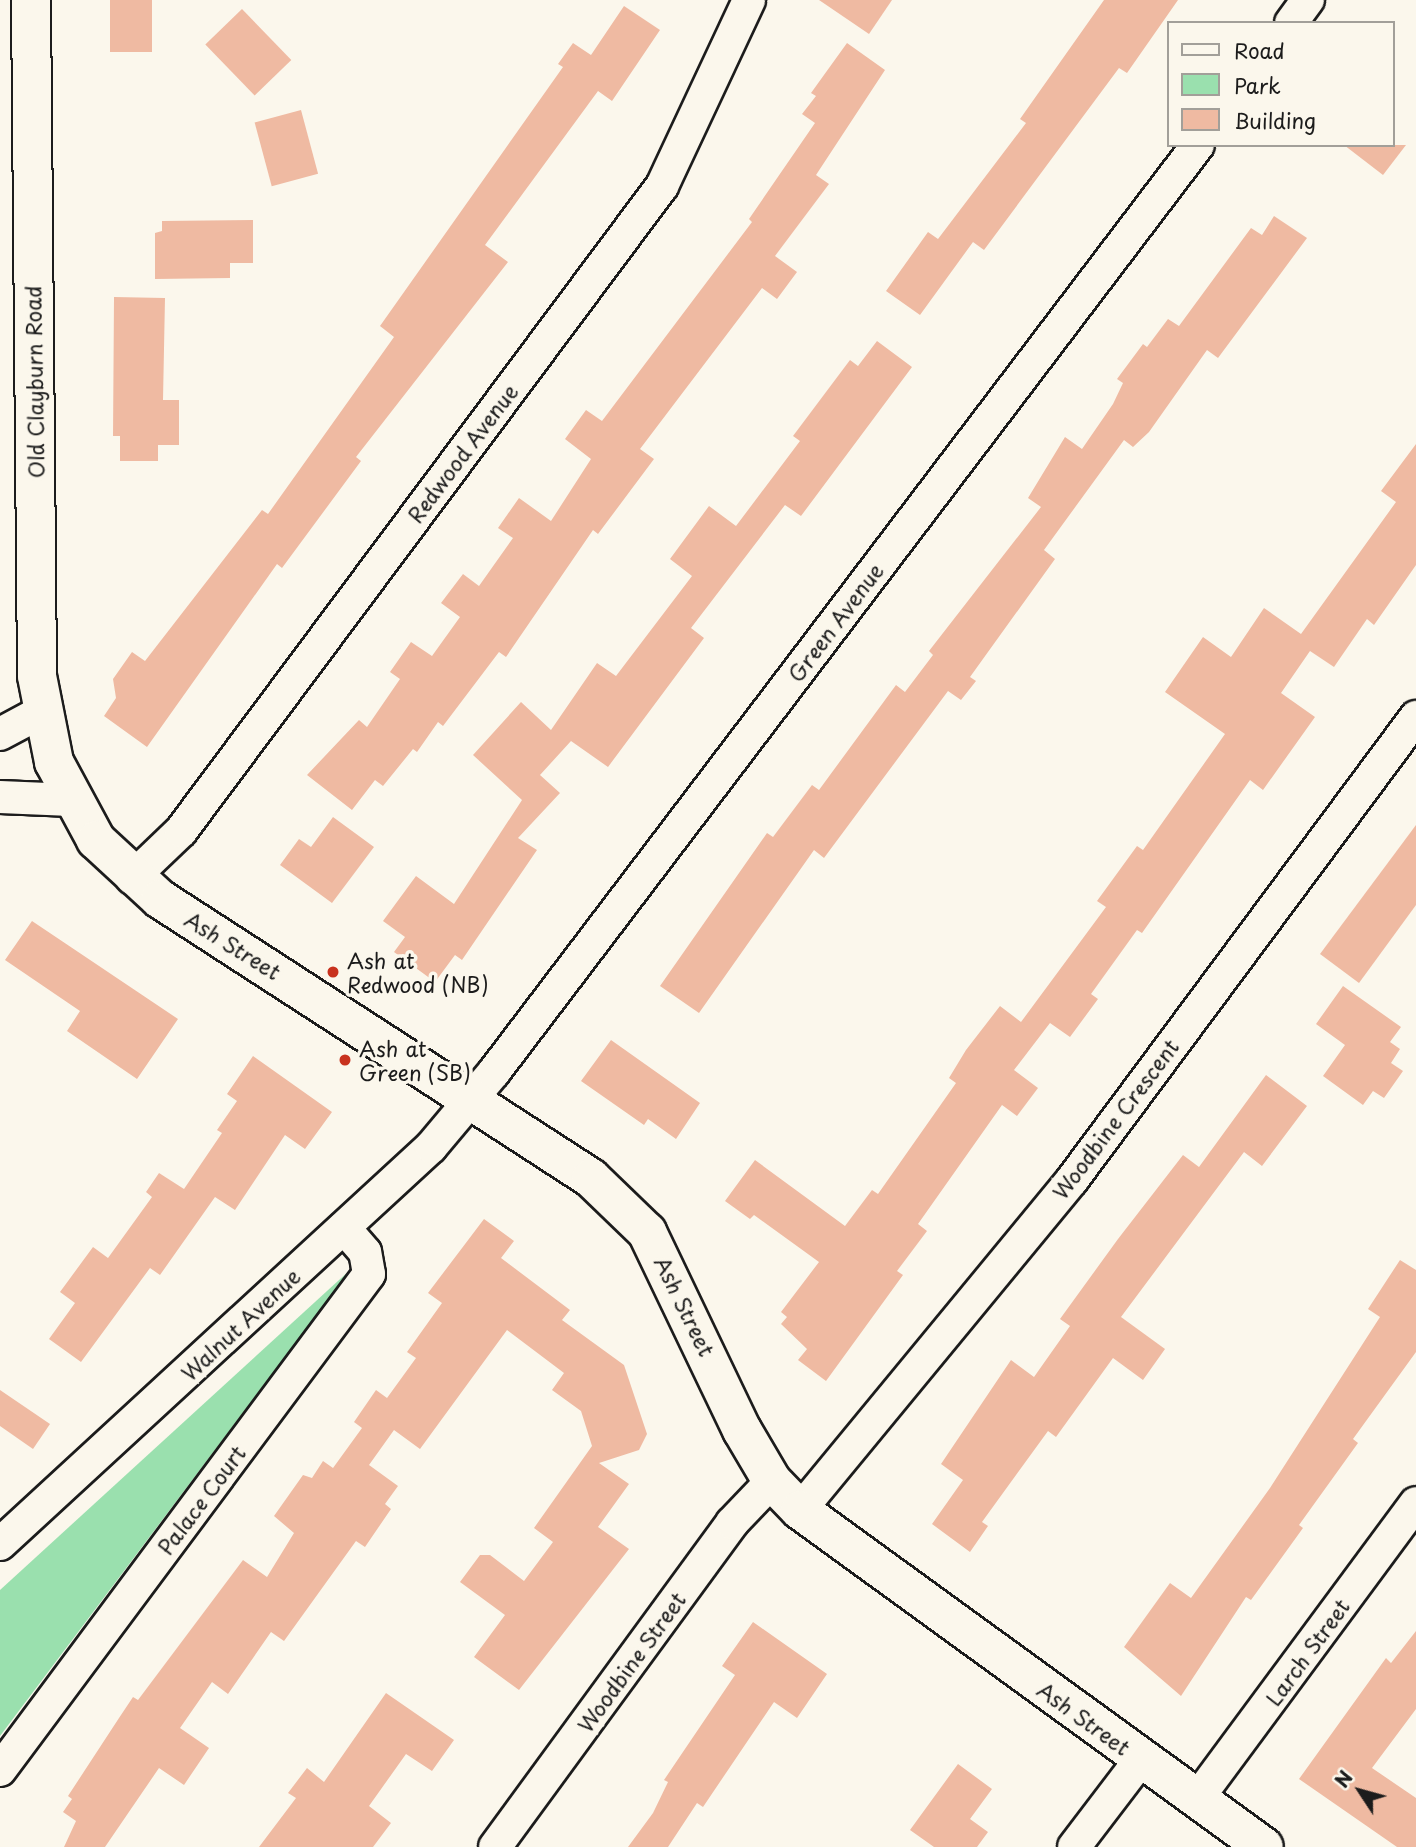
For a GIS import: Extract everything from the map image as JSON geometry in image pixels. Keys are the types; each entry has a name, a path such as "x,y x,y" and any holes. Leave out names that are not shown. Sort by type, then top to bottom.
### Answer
{"main road":[{"name":"Old Clayburn Road","path":"31,0 41,712 54,762"},
{"name":"Ash Street","path":"54,762 71,800 96,841 132,878 472,1097 591,1178 648,1231 772,1481 800,1510 1264,1847"}],"street":[{"name":"Redwood Avenue","path":"132,878 181,831 662,186 749,0"},
{"path":"1292,21 1308,0"},
{"name":"Green Avenue","path":"472,1097 1196,147"},
{"path":"0,734 41,712"},
{"name":"Woodbine Crescent","path":"800,1510 1072,1180 1416,717"},
{"path":"0,797 71,800"},
{"name":"Walnut Avenue","path":"0,1544 431,1147 472,1097"},
{"name":"Palace Court","path":"0,1770 369,1274 365,1252 344,1228"},
{"name":"Woodbine Street","path":"495,1847 732,1523 772,1481"},
{"name":"Larch Street","path":"1197,1799 1416,1503"},
{"path":"1074,1847 1141,1759"}],"green space":[{"path":"350,1270 0,1736 0,1590"}],"building":[{"path":"110,0 152,0 152,52 110,52"},
{"path":"819,0 892,0 869,34"},
{"path":"1104,0 1178,0 1127,73 1119,68 984,250 973,242 920,315 886,291 928,232 938,239 1026,123 1020,119"},
{"path":"624,6 660,30 612,101 598,91 485,245 508,262 356,457 361,461 282,568 277,564 147,747 104,716 116,698 113,679 132,652 145,661 262,510 268,514 394,337 380,326 563,67 558,64 573,43 591,55"},
{"path":"242,9 291,60 255,96 205,44"},
{"path":"847,43 885,70 816,175 829,184 775,256 797,272 777,299 762,288 640,449 654,459 598,534 593,530 506,657 499,652 443,726 438,722 417,752 413,749 383,786 375,780 352,810 307,775 359,720 367,727 400,679 390,672 411,642 432,656 460,617 441,603 463,574 479,586 513,538 498,528 519,498 551,521 591,459 565,439 586,410 602,421 752,222 749,219 815,123 802,114 816,96 811,93"},
{"path":"301,110 318,174 272,186 255,122"},
{"path":"1406,145 1383,175 1347,147"},
{"path":"1274,216 1307,238 1218,358 1207,350 1149,432 1133,447 1124,440 1044,550 1055,559 970,677 976,681 961,700 948,691 824,858 814,850 699,1013 660,986 767,833 773,837 812,785 819,790 896,685 905,692 933,655 929,651 1041,507 1028,498 1065,437 1082,449 1113,404 1123,383 1117,379 1143,344 1147,347 1168,319 1179,326 1251,228 1262,235"},
{"path":"253,220 253,263 230,263 230,278 155,279 155,233 162,231 162,221"},
{"path":"114,297 165,298 163,400 179,400 179,445 158,445 158,461 120,461 120,436 113,436"},
{"path":"877,341 912,367 801,516 785,505 691,628 704,638 608,767 571,741 540,775 560,793 518,838 537,850 462,960 455,955 435,982 394,952 405,937 383,921 416,876 454,904 522,800 473,755 521,702 551,730 597,663 616,676 692,576 670,559 709,506 736,526 800,441 793,436 850,360 858,366"},
{"path":"1416,444 1416,565 1374,625 1367,619 1334,667 1310,651 1281,693 1315,717 1263,790 1250,780 1142,933 1137,930 1091,994 1098,999 1070,1037 1050,1023 1014,1070 1038,1088 1017,1116 1002,1105 918,1224 927,1231 897,1271 903,1275 826,1381 798,1360 807,1349 781,1324 787,1317 781,1312 819,1262 754,1215 750,1219 725,1201 755,1160 845,1226 872,1190 878,1194 956,1083 949,1078 966,1050 1000,1006 1021,1022 1106,907 1097,901 1137,846 1143,850 1225,734 1165,692 1203,637 1231,657 1264,608 1301,634 1396,502 1381,491"},
{"path":"333,817 374,847 332,903 280,865 299,839 311,847"},
{"path":"1416,825 1416,905 1359,983 1320,954"},
{"path":"32,921 178,1019 137,1079 67,1031 80,1011 5,960"},
{"path":"1343,986 1401,1027 1390,1042 1400,1049 1391,1063 1403,1071 1384,1098 1373,1091 1363,1105 1323,1076 1345,1045 1316,1024"},
{"path":"611,1040 700,1103 676,1139 648,1119 644,1125 581,1081"},
{"path":"253,1056 332,1112 305,1149 285,1135 235,1210 215,1197 160,1275 150,1268 81,1362 49,1339 75,1303 60,1292 93,1247 108,1258 152,1197 146,1192 159,1173 184,1189 222,1133 217,1130 237,1101 227,1094"},
{"path":"1266,1075 1307,1106 1262,1166 1244,1152 1121,1317 1165,1349 1143,1380 1113,1358 1056,1437 1048,1431 982,1522 988,1526 970,1552 932,1524 963,1480 941,1464 1011,1360 1034,1377 1070,1326 1060,1319 1118,1239 1183,1155 1199,1167"},
{"path":"484,1219 514,1241 501,1258 570,1310 562,1320 624,1365 647,1434 639,1450 599,1463 629,1484 598,1527 629,1549 519,1690 474,1657 505,1615 460,1582 480,1555 490,1555 524,1581 553,1542 534,1528 592,1446 581,1411 552,1390 564,1373 507,1330 420,1449 394,1430 369,1465 398,1486 385,1504 391,1509 365,1547 356,1541 284,1641 271,1632 228,1694 212,1682 180,1728 209,1748 184,1785 159,1768 105,1847 64,1847 76,1821 63,1812 72,1799 68,1796 133,1697 138,1700 243,1560 267,1577 294,1533 274,1516 303,1475 312,1478 323,1461 333,1468 362,1428 354,1422 376,1390 387,1398 416,1358 407,1352 442,1303 428,1293"},
{"path":"1400,1260 1416,1270 1416,1352 1353,1439 1358,1443 1299,1525 1303,1528 1251,1600 1246,1597 1181,1696 1124,1647 1170,1583 1191,1598 1270,1488 1380,1317 1368,1309"},
{"path":"0,1390 50,1424 33,1449 0,1426"},
{"path":"753,1622 827,1674 797,1718 774,1702 703,1807 697,1803 668,1847 628,1847 653,1813 668,1782 664,1780 735,1675 722,1666"},
{"path":"1416,1631 1416,1709 1372,1768 1416,1798 1416,1847 1397,1847 1299,1779 1386,1658 1391,1663"},
{"path":"386,1693 454,1740 432,1771 406,1754 369,1806 391,1823 373,1847 259,1847 296,1798 288,1793 307,1768 324,1782"},
{"path":"958,1764 992,1789 970,1819 988,1832 977,1847 934,1847 910,1830"}],"place":[{"name":"Ash at Redwood (NB)","path":"333,972"},
{"name":"Ash at Green (SB)","path":"345,1060"}]}
